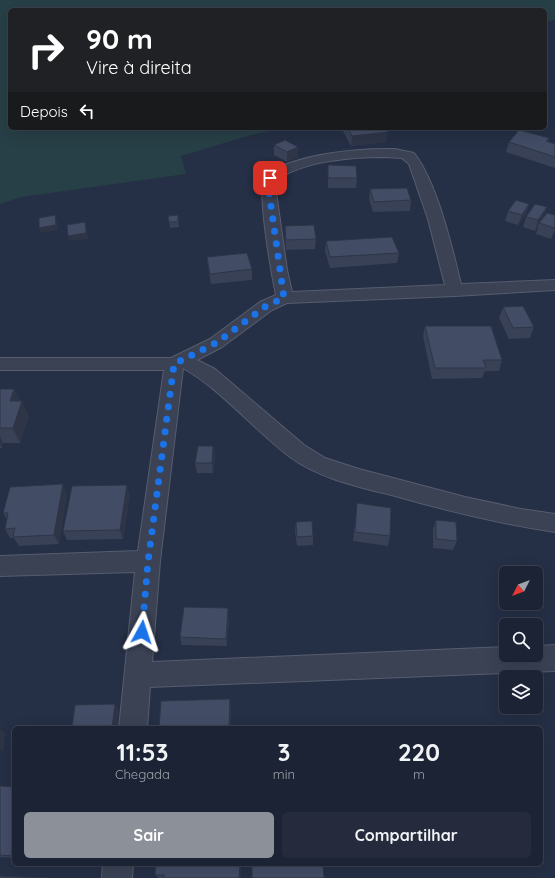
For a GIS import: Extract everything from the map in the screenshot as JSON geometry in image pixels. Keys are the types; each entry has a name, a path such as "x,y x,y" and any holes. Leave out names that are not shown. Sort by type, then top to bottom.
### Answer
{"street":[{"path":"284,298 269,192 270,178 276,172 310,162 342,156 378,154 400,154 409,156 413,160 419,173 442,240 455,290"},
{"path":"179,362 216,343 266,306 284,298 555,286"},
{"path":"132,726 148,562 179,362"},
{"path":"0,364 179,362 208,374 297,451 318,464 359,478 465,506 521,518 555,523"},
{"path":"0,566 148,562"},
{"path":"138,675 555,658"},
{"path":"117,878 118,866"}],"shaded area":[{"path":"0,0 555,0 555,20 547,22 547,8 8,8 8,130 274,130 251,135 181,156 186,174 22,197 0,204"}],"building":[{"path":"349,130 386,130 388,132 352,136"},
{"path":"519,130 549,138 546,141 555,144 555,157 509,142"},
{"path":"285,140 298,147 287,152 274,145"},
{"path":"328,165 356,166 357,178 328,178"},
{"path":"407,188 411,200 374,202 370,189"},
{"path":"516,200 529,204 522,215 508,211"},
{"path":"535,204 547,207 538,220 526,217"},
{"path":"547,213 555,215 555,228 539,223"},
{"path":"55,215 56,225 39,228 39,218"},
{"path":"178,215 178,222 169,222 168,216"},
{"path":"85,222 86,233 68,236 67,225"},
{"path":"314,225 316,239 286,240 285,226"},
{"path":"392,237 399,253 330,257 326,241"},
{"path":"247,253 252,269 210,274 207,257"},
{"path":"523,306 534,327 513,328 503,307"},
{"path":"425,326 491,326 502,360 483,360 486,368 435,368"},
{"path":"0,389 14,389 10,401 22,401 13,428 0,428"},
{"path":"198,446 213,446 212,463 195,463"},
{"path":"63,484 54,535 13,537 15,528 5,529 8,513 3,513 10,487"},
{"path":"127,485 120,530 63,531 72,486"},
{"path":"357,503 391,508 390,536 355,532"},
{"path":"436,520 456,522 457,541 436,539"},
{"path":"312,521 313,536 297,537 296,522"},
{"path":"184,607 228,608 226,639 180,637"},
{"path":"230,699 229,726 159,726 161,701"},
{"path":"115,704 112,726 72,726 75,705"},
{"path":"0,786 12,787 12,856 0,855"},
{"path":"156,866 240,866 239,878 164,878 164,875 155,875"},
{"path":"252,866 323,866 324,878 252,878"},
{"path":"0,876 49,878 0,878"}],"route":[{"path":"142,632 148,562 174,364 216,343 266,306 284,298 269,192 270,178"}]}
